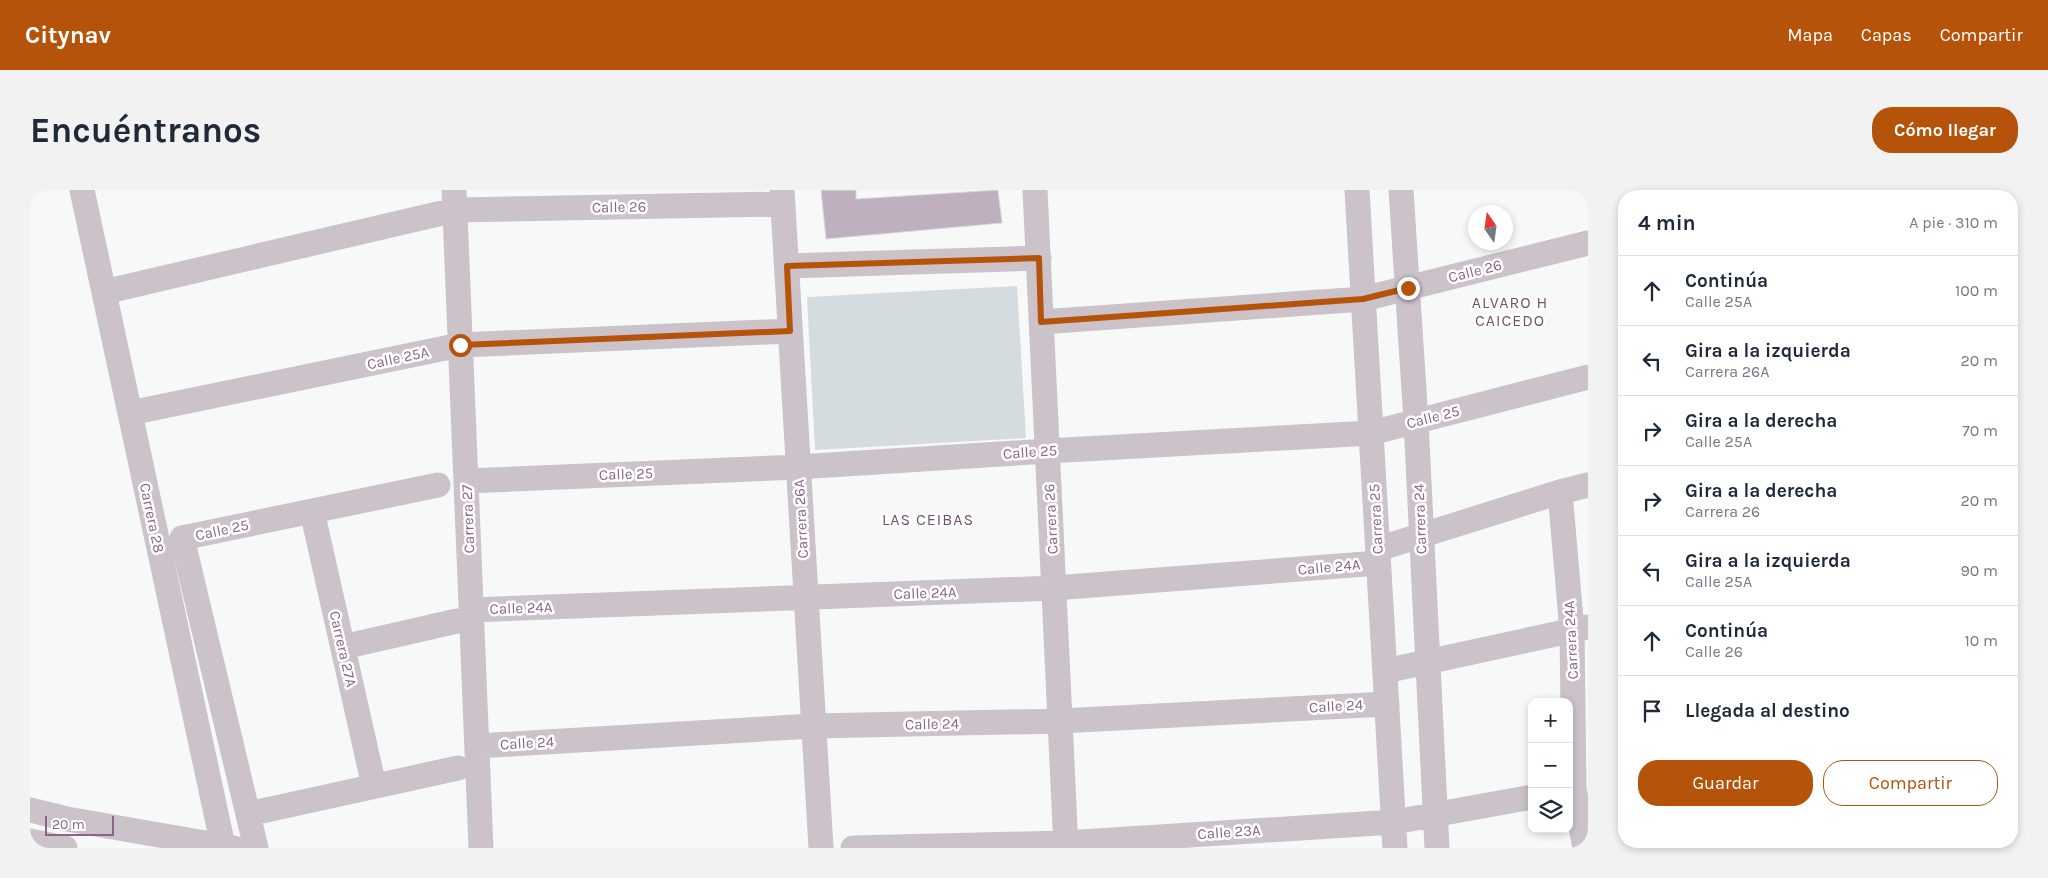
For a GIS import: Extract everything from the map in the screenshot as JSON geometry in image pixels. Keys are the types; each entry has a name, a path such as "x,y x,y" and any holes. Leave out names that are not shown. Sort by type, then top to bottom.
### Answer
{"street":[{"name":"Carrera 28","path":"82,190 130,413 228,847"},
{"path":"1035,190 1052,190"},
{"name":"Carrera 26","path":"1035,190 1066,845"},
{"name":"Carrera 25","path":"1357,190 1395,848"},
{"name":"Carrera 24","path":"1401,190 1416,421 1436,814 1436,848"},
{"name":"Calle 26","path":"454,200 782,197"},
{"name":"Carrera 26A","path":"782,197 821,848"},
{"path":"104,292 454,200"},
{"name":"Carrera 27","path":"454,200 466,481 464,615 477,746 481,848"},
{"name":"Calle 26","path":"1363,299 1588,243"},
{"path":"787,266 1039,258"},
{"path":"1041,322 1363,299"},
{"name":"Calle 25A","path":"130,413 460,345 790,331"},
{"name":"Calle 25","path":"466,481 798,467 1371,433 1588,377"},
{"name":"Calle 25","path":"248,814 182,538 438,485"},
{"path":"1378,556 1421,536 1588,485"},
{"name":"Carrera 24A","path":"1560,492 1580,629 1577,788 1586,848"},
{"name":"Carrera 27A","path":"312,511 374,786"},
{"name":"Calle 24A","path":"343,647 464,615 1054,588 1378,556"},
{"path":"1385,671 1580,629"},
{"name":"Calle 24","path":"477,746 814,726 1060,721 1387,704"},
{"path":"256,848 248,814 458,768"},
{"path":"1394,822 1528,797"},
{"path":"30,810 186,844 228,847"},
{"path":"30,841 63,848 67,819"},
{"name":"Calle 23A","path":"853,848 1066,845 1394,822"}],"shaded area":[{"path":"1017,286 1026,438 815,450 807,297"}],"building":[{"path":"821,190 856,190 856,199 998,190 1002,223 826,239"}],"district":[{"name":"ALVARO H CAICEDO","path":"1510,311"},
{"name":"LAS CEIBAS","path":"928,519"}],"route":[{"path":"460,345 790,331 787,266 1039,258 1041,322 1363,299 1408,288"}]}
